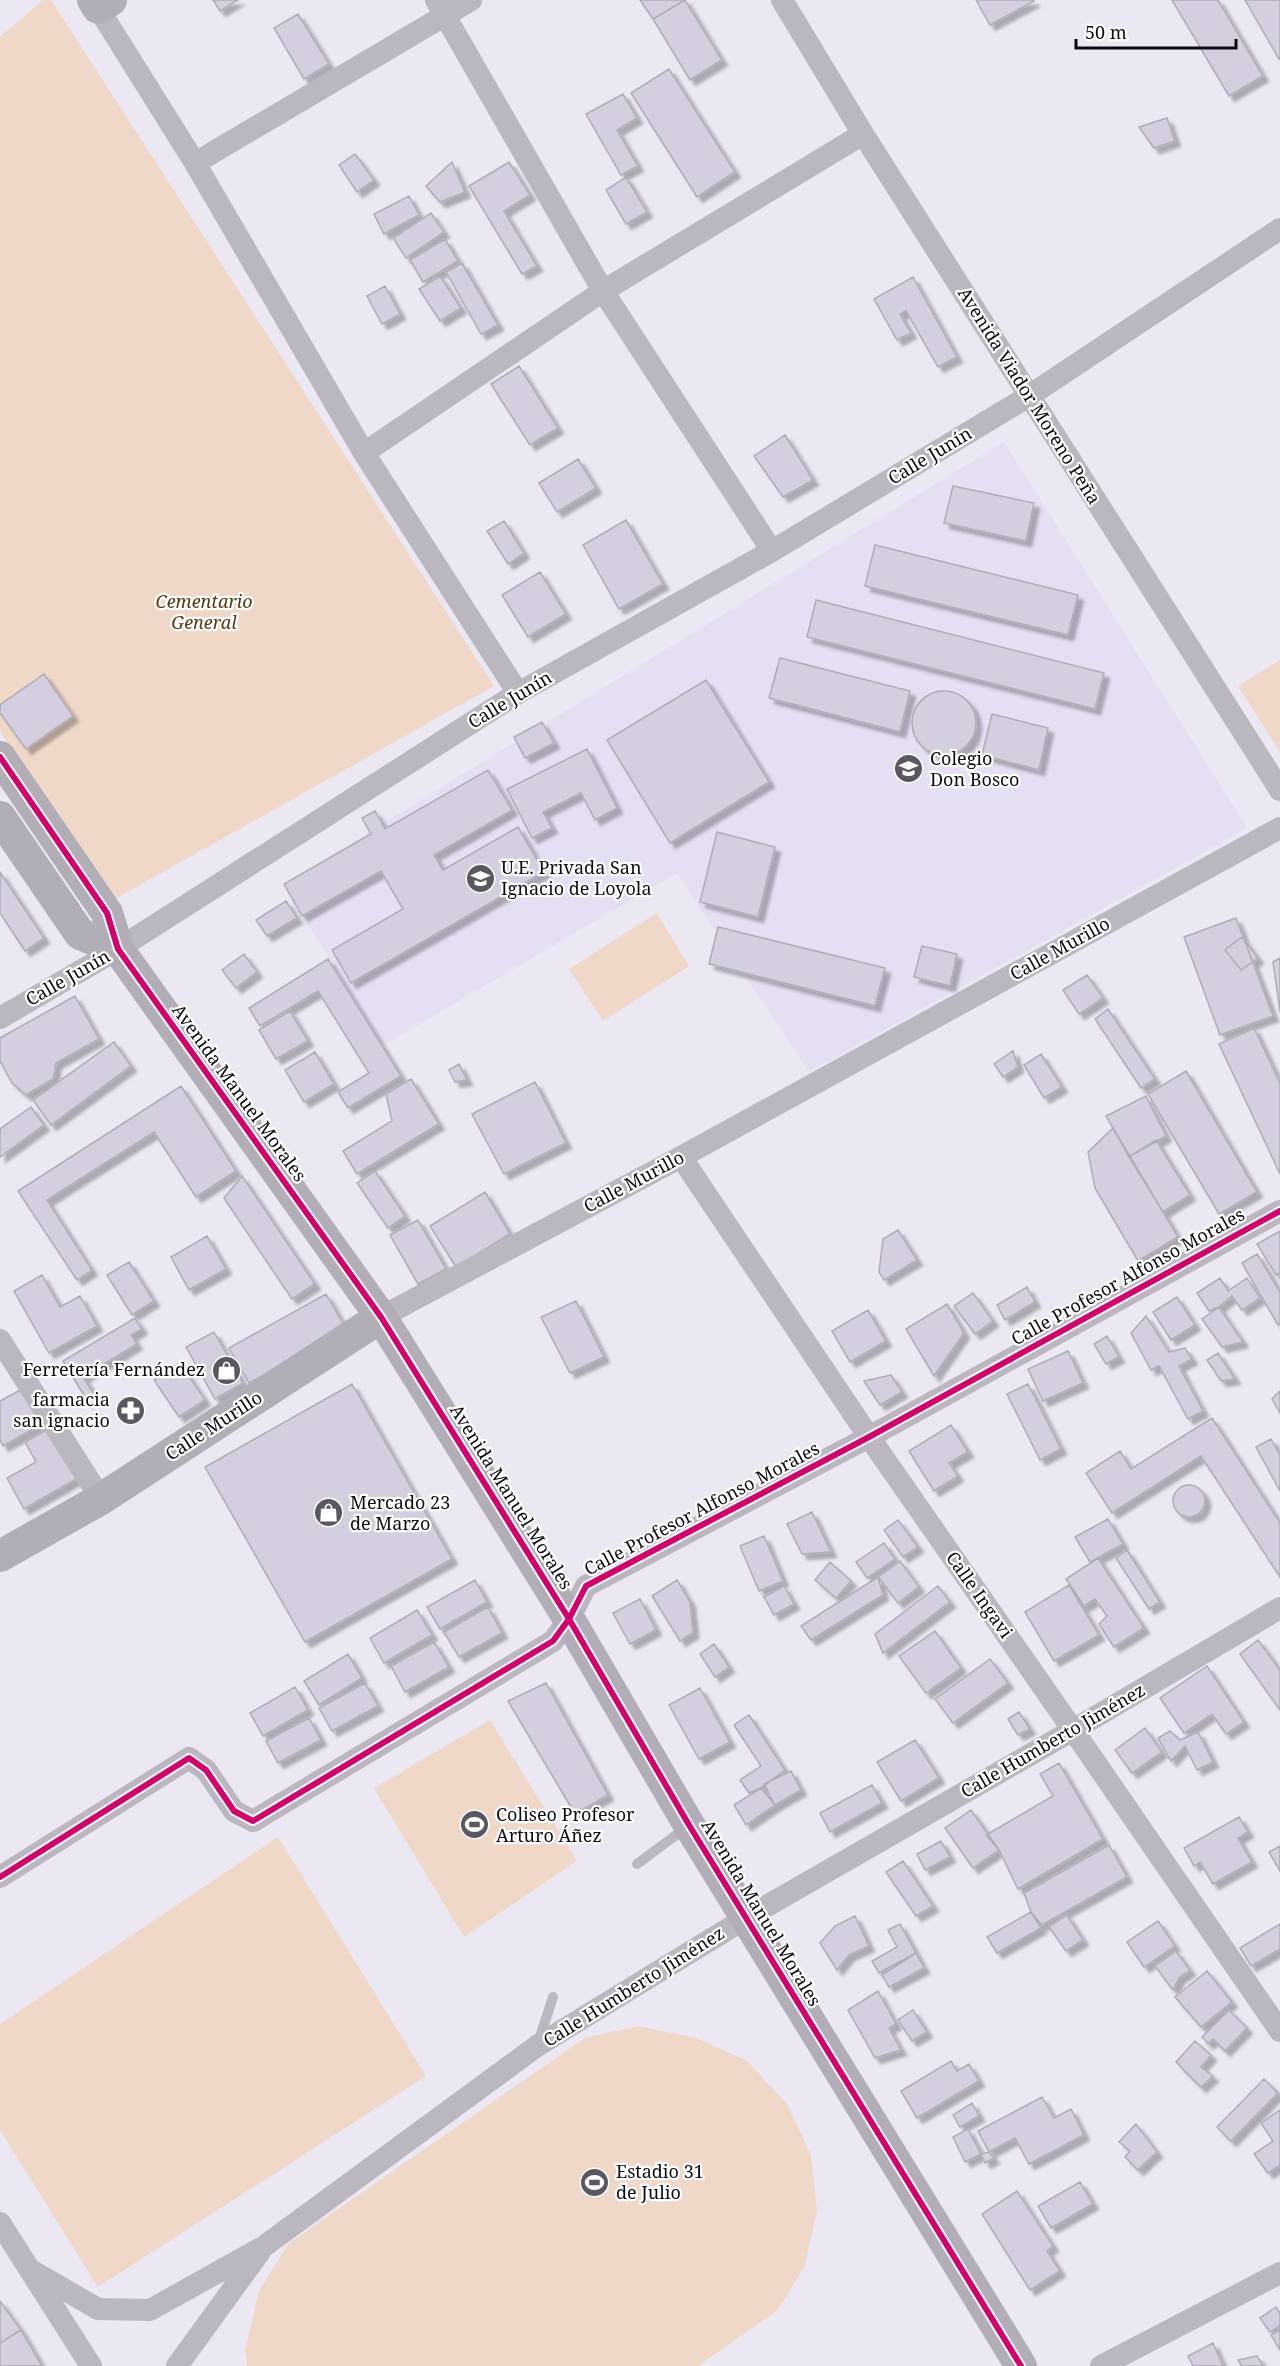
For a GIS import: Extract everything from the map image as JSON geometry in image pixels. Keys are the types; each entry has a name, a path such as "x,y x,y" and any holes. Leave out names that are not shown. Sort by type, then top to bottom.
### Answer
{"street":[{"path":"195,163 441,8 471,0"},
{"name":"Avenida Viador Moreno Peña","path":"782,0 863,134 1280,790"},
{"path":"101,3 364,453 518,693"},
{"path":"441,8 603,291 772,551"},
{"path":"364,453 603,291 863,134"},
{"name":"Calle Junín","path":"0,1018 118,949 518,693 772,551 1029,396 1280,229"},
{"name":"Avenida Manuel Morales","path":"0,758 107,913 118,949 381,1317 569,1619 746,1918 1022,2366"},
{"path":"0,817 80,934 118,949"},
{"name":"Calle Murillo","path":"0,1556 101,1499 381,1317 681,1157 1280,828"},
{"name":"Calle Ingavi","path":"681,1157 869,1437 1280,2031"},
{"name":"Calle Profesor Alfonso Morales","path":"0,1877 189,1758 206,1770 234,1811 253,1821 553,1641 569,1619 586,1586 869,1437 1280,1210"},
{"path":"0,1340 101,1499"},
{"name":"Calle Humberto Jiménez","path":"29,2269 98,2309 150,2310 263,2247 537,2046 746,1918 1280,1608"},
{"path":"0,2223 91,2366"},
{"path":"177,2366 263,2247"},
{"path":"1101,2366 1280,2273"}],"lane":[{"path":"637,1864 689,1824"},
{"path":"537,2046 553,1997"}],"shaded area":[{"name":"Colegio Don Bosco","path":"1004,442 1247,828 809,1072 677,873 382,1046 284,884"}],"green space":[{"name":"Cementario General","path":"43,0 51,0 494,686 108,903 0,731 0,37"},
{"path":"1280,660 1280,752 1238,686"},
{"path":"657,913 689,966 603,1021 569,969"},
{"name":"Coliseo Profesor Arturo Áñez","path":"490,1720 577,1861 464,1937 374,1788"},
{"path":"278,1837 426,2076 98,2287 0,2130 0,2024"},
{"name":"Estadio 31 de Julio","path":"638,2026 696,2038 747,2061 787,2104 811,2155 817,2210 805,2265 778,2310 698,2366 247,2366 245,2350 259,2291 289,2243 585,2038"}],"building":[{"path":"213,0 238,0 220,11"},
{"path":"640,0 685,0 653,19"},
{"path":"685,0 722,60 690,80 653,19"},
{"path":"976,0 1033,0 1034,1 990,25"},
{"path":"1172,0 1218,0 1263,76 1229,96"},
{"path":"1245,0 1280,0 1279,59"},
{"path":"298,14 329,64 304,79 274,28"},
{"path":"669,69 735,172 697,197 631,93"},
{"path":"623,94 637,118 617,130 638,166 621,175 586,114"},
{"path":"1167,118 1175,141 1154,148 1139,127"},
{"path":"355,154 374,180 357,192 339,165"},
{"path":"452,162 465,192 440,202 426,186"},
{"path":"509,162 530,195 504,211 537,266 522,274 469,186"},
{"path":"626,177 647,212 626,224 606,190"},
{"path":"409,196 419,215 384,234 374,214"},
{"path":"431,213 444,232 406,258 393,238"},
{"path":"445,239 458,261 423,282 410,260"},
{"path":"462,263 498,325 481,334 446,272"},
{"path":"440,276 461,308 440,321 419,289"},
{"path":"913,277 957,357 938,367 906,311 900,314 911,333 897,340 874,299"},
{"path":"385,286 400,314 382,324 367,296"},
{"path":"519,366 558,428 530,445 491,384"},
{"path":"785,435 813,480 783,497 754,456"},
{"path":"578,459 596,488 557,512 539,483"},
{"path":"953,486 1034,503 1026,541 944,523"},
{"path":"626,520 663,584 619,609 583,545"},
{"path":"504,521 524,553 508,564 487,531"},
{"path":"875,545 1078,595 1068,635 865,586"},
{"path":"540,572 566,614 528,637 502,595"},
{"path":"816,600 1104,673 1095,709 807,637"},
{"path":"780,658 910,691 900,732 769,698"},
{"path":"44,674 73,716 26,749 0,713 0,705"},
{"path":"706,680 769,782 670,843 607,740"},
{"path":"938,691 950,691 967,700 974,711 976,723 974,735 967,746 950,755 938,755 926,750 917,741 912,729 912,717 917,705 926,696"},
{"path":"992,714 1048,728 1039,770 982,755"},
{"path":"542,722 554,743 525,758 514,737"},
{"path":"587,749 617,808 595,820 581,793 543,812 552,828 532,838 507,789"},
{"path":"488,770 512,810 434,855 443,870 518,827 544,872 351,983 332,950 403,909 381,871 302,916 284,884 371,834 362,818 375,811 385,829"},
{"path":"717,832 775,847 758,917 700,902"},
{"path":"0,872 44,938 25,951 0,913"},
{"path":"286,901 297,918 267,936 256,920"},
{"path":"1236,918 1273,1016 1220,1035 1184,937"},
{"path":"718,927 885,968 875,1006 709,964"},
{"path":"1242,937 1258,958 1241,970 1225,950"},
{"path":"922,946 957,954 950,986 914,977"},
{"path":"244,954 257,972 236,988 222,970"},
{"path":"1280,958 1280,1012 1273,962"},
{"path":"328,959 401,1076 348,1108 338,1092 369,1073 318,991 260,1026 249,1008"},
{"path":"1087,975 1103,998 1079,1014 1063,990"},
{"path":"75,996 99,1039 56,1063 53,1079 26,1095 12,1083 0,1061 0,1038"},
{"path":"1108,1009 1155,1079 1141,1088 1095,1019"},
{"path":"290,1011 308,1041 276,1059 259,1030"},
{"path":"1254,1028 1280,1083 1280,1174 1219,1044"},
{"path":"114,1042 131,1066 51,1125 33,1100"},
{"path":"1013,1051 1018,1067 1003,1077 994,1064"},
{"path":"315,1052 334,1084 304,1102 285,1070"},
{"path":"1041,1054 1062,1087 1044,1098 1024,1065"},
{"path":"459,1064 467,1080 455,1082 449,1070"},
{"path":"1186,1071 1257,1192 1219,1214 1148,1094"},
{"path":"411,1079 439,1124 357,1174 343,1151 392,1121 386,1094"},
{"path":"535,1082 566,1143 504,1174 472,1114"},
{"path":"181,1086 236,1171 196,1197 154,1132 47,1200 92,1270 77,1280 18,1191"},
{"path":"1146,1096 1166,1136 1129,1157 1106,1116"},
{"path":"31,1107 44,1125 0,1157 0,1129"},
{"path":"1113,1128 1178,1237 1138,1261 1095,1188 1088,1152"},
{"path":"1156,1140 1190,1195 1163,1212 1129,1157"},
{"path":"375,1171 405,1216 388,1228 357,1183"},
{"path":"242,1176 315,1284 292,1299 224,1198"},
{"path":"485,1192 510,1234 456,1267 430,1226"},
{"path":"418,1220 446,1269 418,1284 390,1235"},
{"path":"898,1230 917,1260 884,1280 879,1272 883,1239"},
{"path":"1280,1231 1280,1273 1276,1275 1257,1244"},
{"path":"207,1236 226,1269 189,1290 171,1257"},
{"path":"1257,1254 1280,1292 1280,1323 1278,1325 1242,1263"},
{"path":"129,1262 154,1301 132,1315 107,1275"},
{"path":"42,1275 60,1307 80,1296 97,1326 49,1353 14,1291"},
{"path":"1220,1278 1228,1291 1247,1278 1260,1298 1242,1310 1232,1296 1219,1307 1209,1311 1197,1293"},
{"path":"1027,1287 1035,1302 1005,1320 997,1305"},
{"path":"973,1293 993,1321 975,1334 954,1306"},
{"path":"326,1294 346,1329 249,1383 229,1348"},
{"path":"1177,1297 1195,1325 1171,1340 1153,1312"},
{"path":"576,1301 604,1357 570,1373 541,1317"},
{"path":"947,1304 964,1333 934,1376 906,1329"},
{"path":"1219,1307 1243,1342 1222,1347 1202,1319"},
{"path":"868,1310 886,1341 850,1362 832,1331"},
{"path":"1146,1316 1169,1352 1185,1348 1192,1359 1179,1366 1203,1411 1188,1419 1159,1366 1151,1370 1131,1333"},
{"path":"135,1318 142,1329 131,1335 137,1344 83,1377 96,1397 88,1402 63,1361"},
{"path":"214,1332 243,1383 215,1399 186,1347"},
{"path":"1107,1336 1119,1357 1106,1364 1094,1344"},
{"path":"1068,1351 1083,1383 1043,1401 1028,1369"},
{"path":"1218,1353 1235,1379 1221,1381 1207,1360"},
{"path":"180,1363 205,1400 179,1417 154,1380"},
{"path":"891,1375 902,1392 880,1405 864,1381"},
{"name":"Mercado 23 de Marzo","path":"352,1384 452,1559 305,1642 205,1467"},
{"path":"1028,1384 1061,1449 1040,1460 1007,1394"},
{"path":"22,1389 42,1424 3,1446 0,1440 0,1401"},
{"path":"1280,1391 1280,1413 1272,1399"},
{"path":"1212,1418 1280,1523 1280,1577 1201,1456 1112,1513 1086,1473 1120,1451 1131,1469"},
{"path":"951,1425 968,1452 949,1463 958,1476 934,1491 909,1451"},
{"path":"50,1428 78,1478 24,1509 7,1478 36,1462 25,1442"},
{"path":"1271,1439 1280,1455 1280,1491 1256,1447"},
{"path":"1189,1485 1200,1490 1205,1501 1200,1512 1189,1517 1178,1512 1173,1501 1178,1490"},
{"path":"812,1512 831,1552 802,1554 787,1524"},
{"path":"1108,1519 1123,1544 1090,1562 1075,1537"},
{"path":"898,1520 918,1547 903,1557 884,1530"},
{"path":"764,1536 783,1581 759,1591 740,1546"},
{"path":"884,1543 895,1559 867,1578 856,1562"},
{"path":"1127,1550 1160,1602 1149,1609 1116,1558"},
{"path":"1098,1558 1144,1628 1114,1647 1099,1624 1107,1616 1095,1599 1084,1606 1066,1579"},
{"path":"900,1561 919,1587 898,1603 878,1577"},
{"path":"830,1562 851,1581 836,1598 815,1580"},
{"path":"878,1577 883,1595 811,1640 801,1626"},
{"path":"475,1580 487,1602 440,1629 427,1607"},
{"path":"677,1580 690,1602 693,1633 680,1641 652,1596"},
{"path":"1069,1585 1099,1635 1054,1661 1025,1612"},
{"path":"784,1586 794,1604 774,1615 764,1597"},
{"path":"938,1586 950,1602 883,1653 875,1634"},
{"path":"640,1599 656,1630 630,1644 613,1613"},
{"path":"488,1607 502,1633 459,1657 444,1632"},
{"path":"417,1610 432,1635 384,1663 370,1638"},
{"path":"935,1631 961,1668 926,1693 899,1656"},
{"path":"1258,1640 1280,1670 1280,1710 1240,1654"},
{"path":"434,1642 449,1667 405,1692 391,1666"},
{"path":"714,1644 729,1667 715,1677 700,1654"},
{"path":"348,1654 362,1678 319,1705 304,1681"},
{"path":"990,1659 1008,1683 953,1723 935,1699"},
{"path":"1207,1666 1244,1722 1226,1734 1212,1714 1184,1733 1160,1698"},
{"path":"365,1683 378,1706 332,1731 319,1708"},
{"path":"546,1683 608,1795 575,1814 508,1701"},
{"path":"295,1687 308,1710 263,1736 250,1713"},
{"path":"700,1688 730,1742 699,1759 669,1705"},
{"path":"1019,1712 1030,1729 1018,1735 1008,1719"},
{"path":"749,1715 785,1770 761,1788 749,1793 740,1780 761,1766 734,1725"},
{"path":"309,1718 321,1740 278,1763 266,1741"},
{"path":"1145,1728 1162,1752 1132,1773 1115,1750"},
{"path":"1170,1731 1180,1740 1198,1732 1213,1762 1197,1770 1185,1746 1171,1761 1158,1738"},
{"path":"915,1740 939,1778 901,1801 877,1762"},
{"path":"1059,1763 1103,1839 1018,1889 999,1850 986,1835 1053,1796 1040,1774"},
{"path":"791,1771 801,1790 775,1805 764,1784"},
{"path":"872,1785 882,1803 830,1832 820,1813"},
{"path":"761,1788 775,1805 746,1825 734,1805"},
{"path":"971,1810 999,1850 973,1868 945,1828"},
{"path":"1239,1817 1248,1832 1238,1838 1252,1862 1213,1884 1200,1862 1194,1866 1184,1848"},
{"path":"941,1841 950,1857 925,1870 917,1854"},
{"path":"1109,1845 1127,1877 1042,1925 1031,1912 1024,1893"},
{"path":"1280,1846 1280,1871 1269,1852"},
{"path":"903,1861 933,1906 916,1916 886,1872"},
{"path":"1031,1912 1041,1928 997,1953 987,1937"},
{"path":"1067,1915 1083,1940 1066,1951 1049,1927"},
{"path":"855,1916 869,1946 849,1955 837,1970 820,1943 835,1926"},
{"path":"1158,1921 1175,1946 1144,1967 1127,1942"},
{"path":"900,1924 916,1953 879,1973 872,1961 897,1947 888,1930"},
{"path":"1280,1924 1280,1949 1251,1966 1240,1948"},
{"path":"1176,1951 1190,1970 1179,1978 1173,1990 1155,1966"},
{"path":"916,1953 924,1968 889,1987 882,1975"},
{"path":"1207,1971 1232,2002 1201,2027 1175,1997"},
{"path":"878,1991 896,2024 889,2028 901,2050 875,2058 848,2010"},
{"path":"913,2010 927,2032 912,2041 898,2020"},
{"path":"1229,2010 1247,2028 1225,2051 1213,2039 1208,2044 1202,2037"},
{"path":"1195,2041 1211,2055 1201,2067 1213,2076 1201,2087 1176,2062"},
{"path":"951,2061 957,2071 969,2064 979,2081 917,2118 901,2091"},
{"path":"1264,2079 1278,2093 1231,2141 1217,2127"},
{"path":"1042,2097 1054,2118 1071,2109 1084,2135 1029,2164 1015,2138 989,2152 978,2131"},
{"path":"972,2103 979,2116 960,2127 953,2115"},
{"path":"1280,2110 1280,2165 1268,2173 1254,2154 1273,2141 1261,2123"},
{"path":"1136,2124 1157,2152 1138,2170 1125,2157 1130,2151 1119,2142"},
{"path":"968,2129 981,2154 965,2162 953,2137"},
{"path":"989,2152 994,2158 985,2163 981,2154"},
{"path":"1080,2182 1093,2204 1051,2228 1038,2206"},
{"path":"1017,2191 1053,2246 1047,2251 1060,2271 1030,2290 982,2214"},
{"path":"0,2301 21,2330 0,2343"},
{"path":"1276,2307 1280,2313 1280,2326 1270,2332 1260,2318"},
{"path":"21,2330 42,2366 0,2366 0,2343"},
{"path":"1280,2330 1280,2350 1271,2335"},
{"path":"1213,2343 1223,2366 1193,2366 1188,2356"},
{"path":"1257,2356 1263,2366 1242,2366 1238,2360"}],"cycle path":[{"path":"0,757 107,913 118,949 381,1317 569,1619 689,1825 1021,2366"},
{"path":"0,1877 189,1758 206,1770 234,1811 253,1821 553,1641 569,1619 586,1586 869,1437 1280,1211"}],"place":[{"name":"Colegio Don Bosco","path":"909,769"},
{"name":"U.E. Privada San Ignacio de Loyola","path":"480,878"},
{"name":"Ferretería Fernández","path":"226,1370"},
{"name":"farmacia san ignacio","path":"131,1410"},
{"name":"Mercado 23 de Marzo","path":"329,1513"},
{"name":"Coliseo Profesor Arturo Áñez","path":"475,1825"},
{"name":"Estadio 31 de Julio","path":"595,2182"}]}
